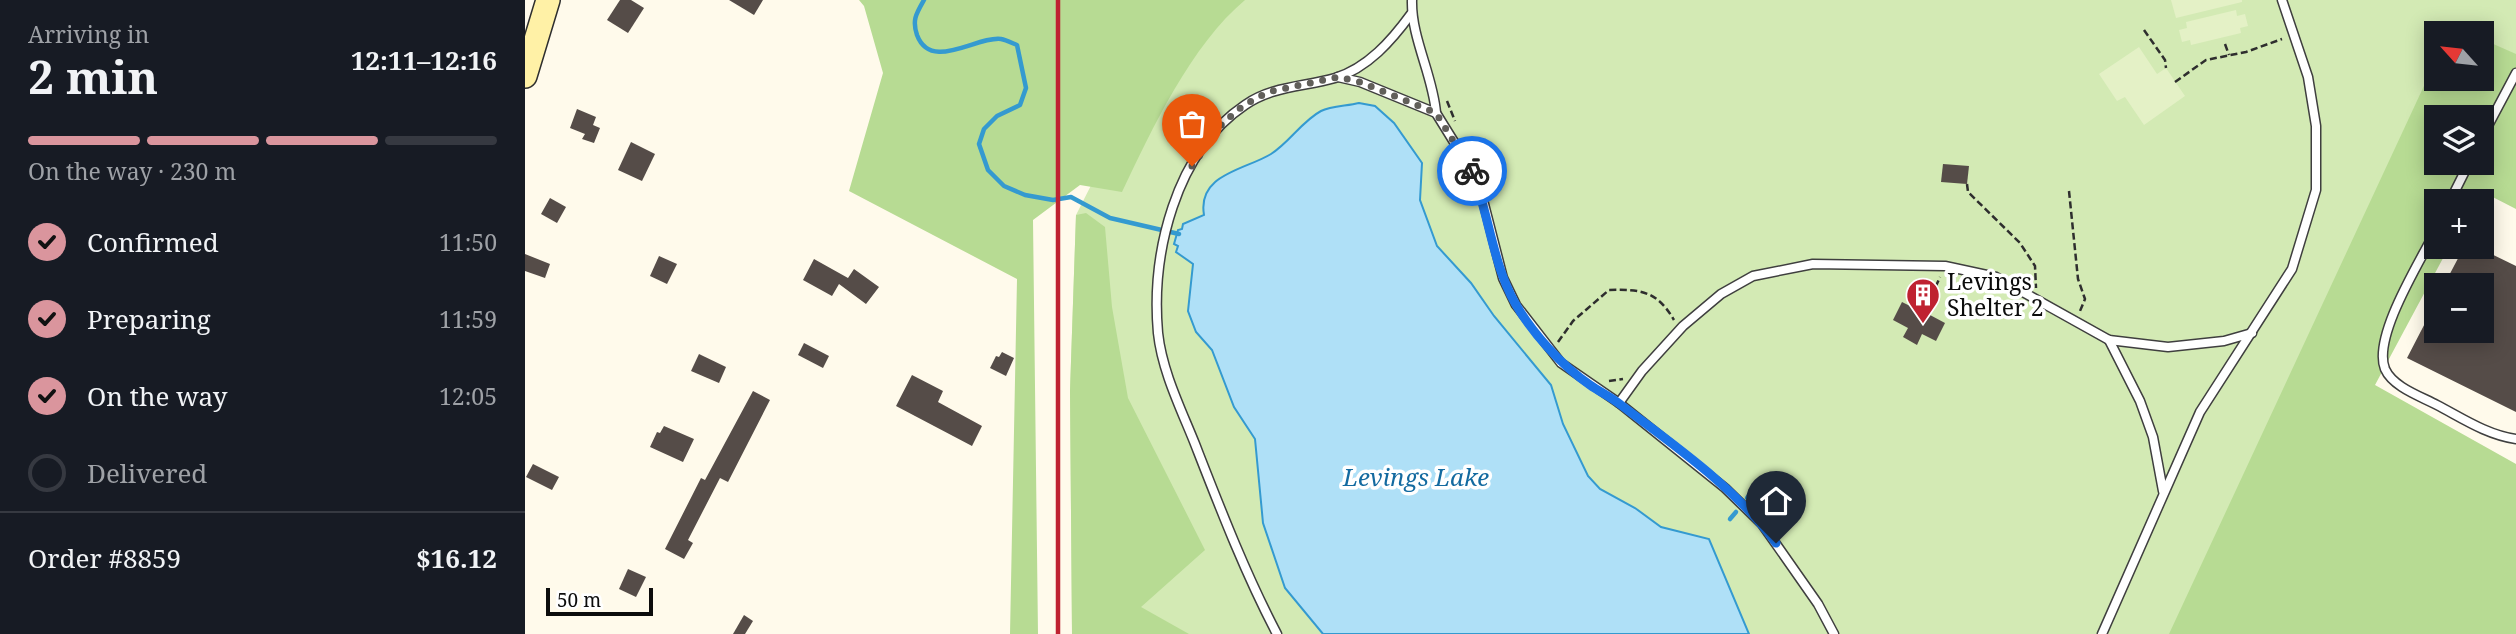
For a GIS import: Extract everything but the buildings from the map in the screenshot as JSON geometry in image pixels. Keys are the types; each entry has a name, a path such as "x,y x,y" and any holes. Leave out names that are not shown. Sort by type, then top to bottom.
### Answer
{"main road":[{"path":"525,76 548,0"}],"lane":[{"path":"1412,0 1412,14 1434,87 1436,113 1472,171 1483,201 1503,278 1516,305 1561,363 1619,403 1725,488 1762,524 1818,604 1834,634"},
{"path":"2102,634 2200,412 2292,269 2316,190 2316,126 2308,77 2282,0"},
{"path":"1277,634 1228,528 1173,388 1158,335 1161,254 1170,214 1203,148 1222,124 1244,105 1268,92 1338,77 1378,53 1412,14"},
{"path":"2494,114 2516,73"},
{"path":"1338,77 1360,82 1436,113"},
{"path":"2424,254 2384,336 2382,356 2385,371 2402,387 2484,430 2516,439"},
{"path":"1619,403 1642,371 1683,326 1721,294 1752,276 1813,264 1945,266 1996,277 2036,294 2109,341 2168,347 2224,341 2252,333"},
{"path":"2109,341 2140,401 2149,425 2163,491"}],"path":[{"path":"2175,82 2206,60 2285,38 2282,28"},
{"path":"2144,30 2165,61 2166,68"},
{"path":"2225,44 2229,55"},
{"path":"1443,93 1457,126"},
{"path":"1967,184 1968,192 2020,243 2035,266 2036,294"},
{"path":"2069,191 2078,279 2085,299 2076,321"},
{"path":"1927,306 1945,266"},
{"path":"2026,283 2036,294"},
{"path":"1556,344 1573,321 1609,290 1630,290 1663,301 1676,324"},
{"path":"1550,339 1563,351"},
{"path":"1604,381 1627,377"}],"green space":[{"path":"859,0 1245,0 1225,19 1190,64 1160,115 1122,192 1080,185 1033,220 1038,634 1010,634 1017,279 849,191 883,73 864,6"},
{"path":"1185,0 2516,0 2516,54 2494,71 2494,21 2424,21 2424,91 2469,91 2451,105 2424,105 2424,175 2430,175 2193,634 1072,634 1070,391 1076,215"},
{"path":"2171,0 2242,0 2242,2 2176,18"},
{"path":"2236,10 2237,16 2245,14 2248,26 2240,28 2241,33 2191,45 2190,40 2182,42 2179,30 2187,28 2186,22"},
{"path":"2494,44 2516,54 2516,209 2494,198 2494,189 2424,189 2424,259 2443,259 2435,273 2424,273 2424,294 2375,385 2516,464 2516,634 2169,634 2424,86 2424,91 2494,91"},
{"path":"2139,47 2157,74 2166,68 2185,96 2144,125 2125,97 2117,101 2099,74"},
{"path":"1086,213 1105,227 1112,307 1128,398 1205,550 1141,607 1189,634 1072,634 1070,391 1076,215"}],"water":[{"name":"Levings Lake","path":"1359,103 1375,106 1394,123 1422,163 1420,200 1437,246 1471,283 1494,316 1551,385 1563,424 1588,476 1600,489 1635,508 1661,527 1709,539 1749,634 1323,634 1285,588 1263,523 1255,439 1234,407 1212,350 1196,332 1188,311 1193,264 1176,252 1178,246 1174,244 1183,224 1204,215 1204,201 1215,182 1271,154 1321,111"}],"waterway":[{"path":"924,0 915,25 917,35 924,46 933,51 955,50 991,39 1001,39 1017,45 1026,88 1020,105 997,116 984,129 979,144 988,170 1004,186 1025,195 1053,200 1071,197 1110,218 1179,234"},
{"path":"1747,498 1752,491"},
{"path":"1730,519 1736,512"}],"railway":[{"path":"1058,0 1058,634"}],"way so far":[{"path":"1192,166 1222,124 1244,105 1268,92 1338,77 1360,82 1436,113 1472,171"}],"place":[{"name":"Levings Shelter 2","path":"1923,325"}],"route":[{"path":"1472,171 1483,201 1503,278 1516,305 1561,363 1619,403 1725,488 1762,524 1776,543"}]}
